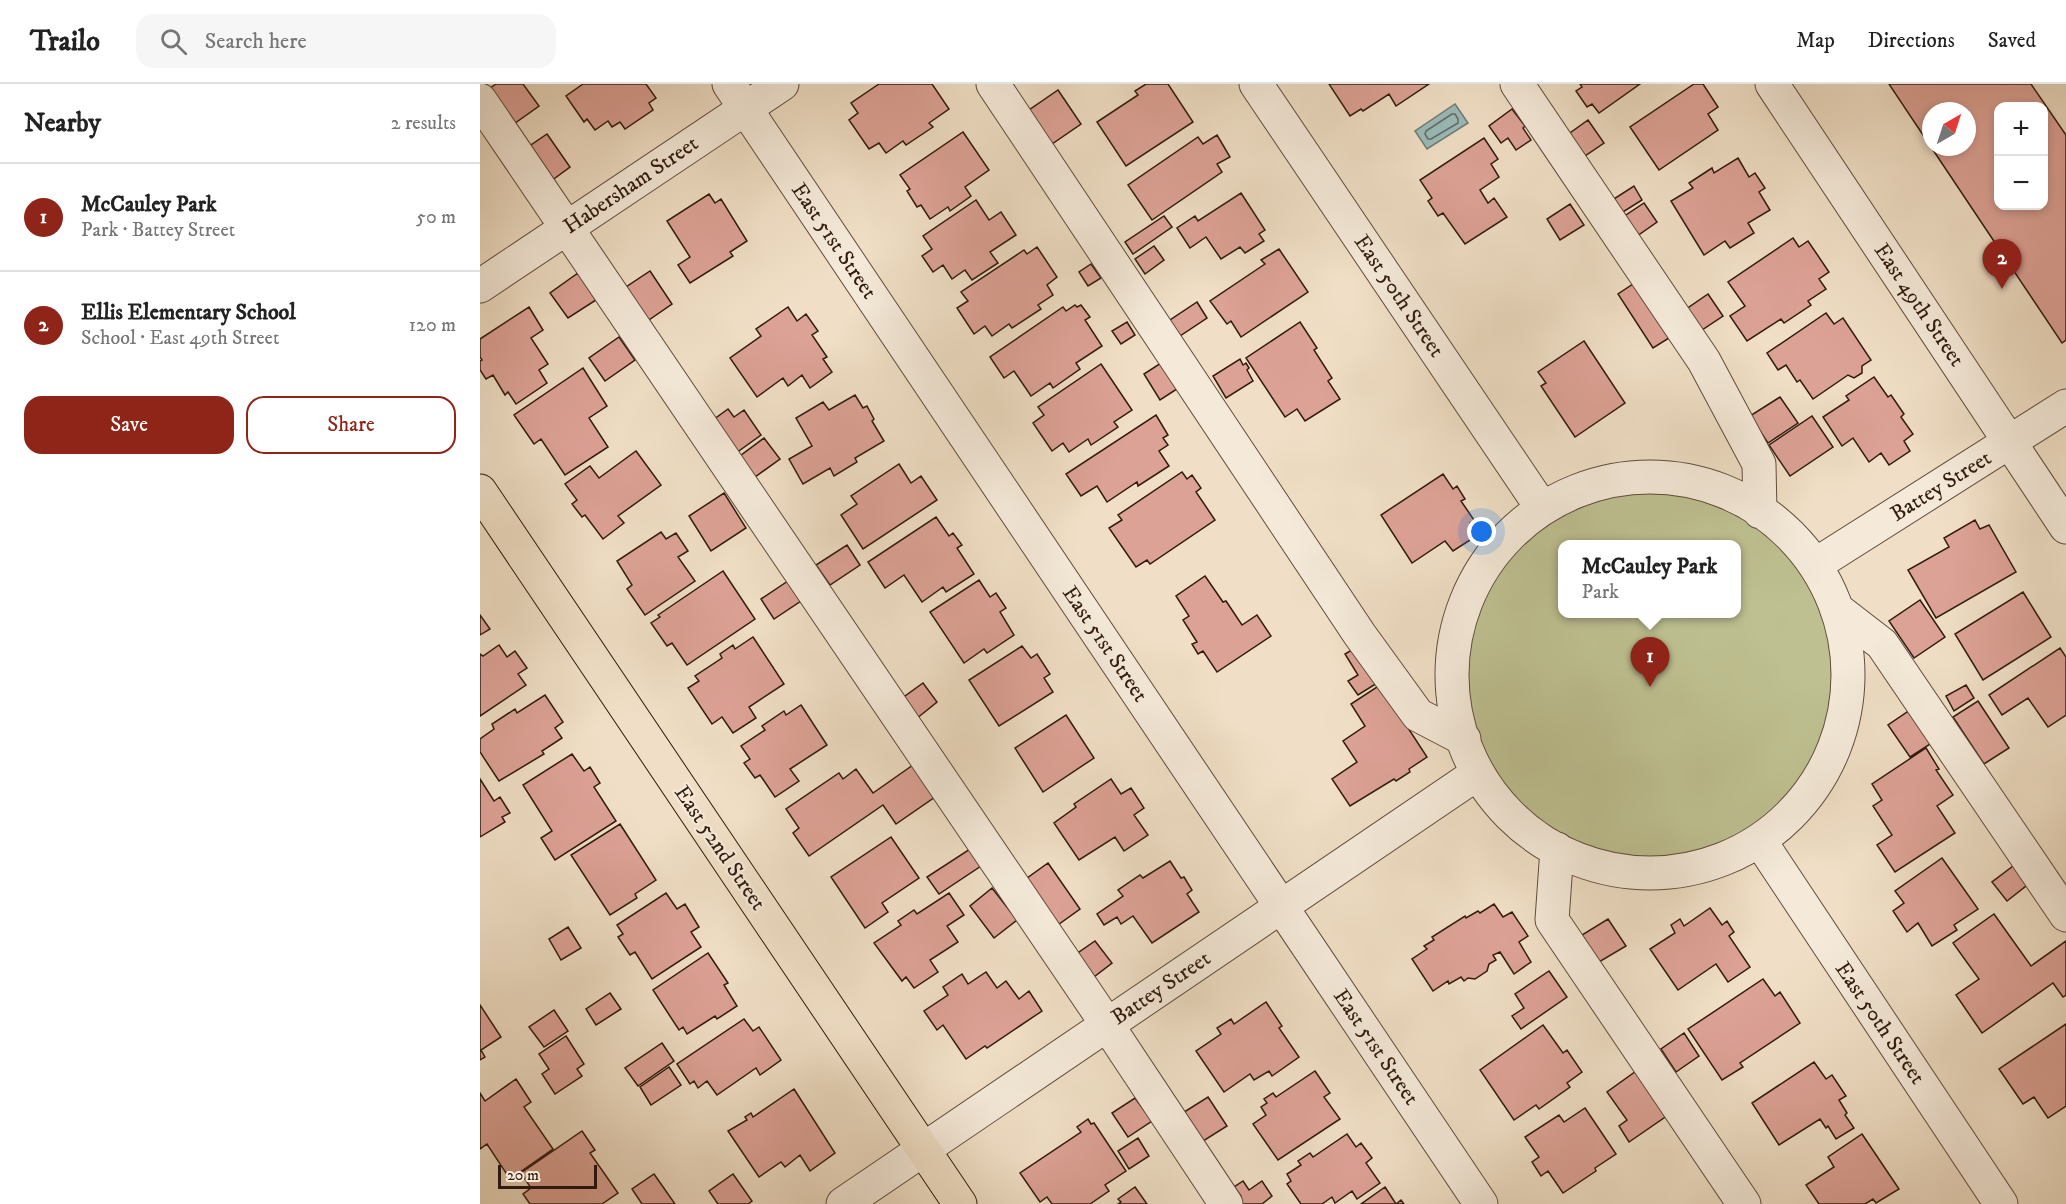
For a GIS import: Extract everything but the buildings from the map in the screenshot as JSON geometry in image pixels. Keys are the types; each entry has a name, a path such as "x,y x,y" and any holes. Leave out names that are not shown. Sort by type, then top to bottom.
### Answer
{"main road":[{"name":"East 52nd Street","path":"480,491 960,1204"}],"street":[{"name":"Habersham Street","path":"480,286 567,229 737,96 782,84"},
{"path":"993,84 1360,635 1418,715 1464,739"},
{"name":"East 50th Street","path":"1256,84 1542,508"},
{"path":"1517,84 1704,361 1759,464 1760,512"},
{"name":"East 49th Street","path":"1772,84 2066,527"},
{"name":"East 51st Street","path":"737,96 1481,1204"},
{"path":"480,100 1107,1024 1226,1204"},
{"name":"Battey Street","path":"1815,565 2066,406"},
{"path":"1636,476 1694,481 1743,499 1786,530 1815,565 1838,610 1848,660 1846,707 1832,756 1801,805 1760,841 1704,866 1647,873 1597,866 1557,849 1509,813 1478,773 1457,721 1451,666 1458,624 1479,574 1511,532 1542,508 1594,484 1636,476"},
{"path":"1838,610 1882,644 2066,915"},
{"name":"Battey Street","path":"843,1204 1478,773"},
{"name":"East 50th Street","path":"1760,841 2001,1204"},
{"path":"1557,849 1551,920 1744,1204"}],"green space":[{"path":"1636,476 1694,481 1743,499 1786,530 1815,565 1838,610 1848,660 1847,707 1832,756 1801,805 1760,841 1704,866 1647,873 1597,866 1557,849 1509,813 1478,773 1457,721 1451,666 1458,624 1479,574 1511,532 1542,508 1594,484"}],"water":[{"path":"1455,104 1468,123 1427,149 1415,131"}],"place":[{"name":"Ellis Elementary School","path":"2002,289"},
{"name":"McCauley Park","path":"1650,687"}]}
